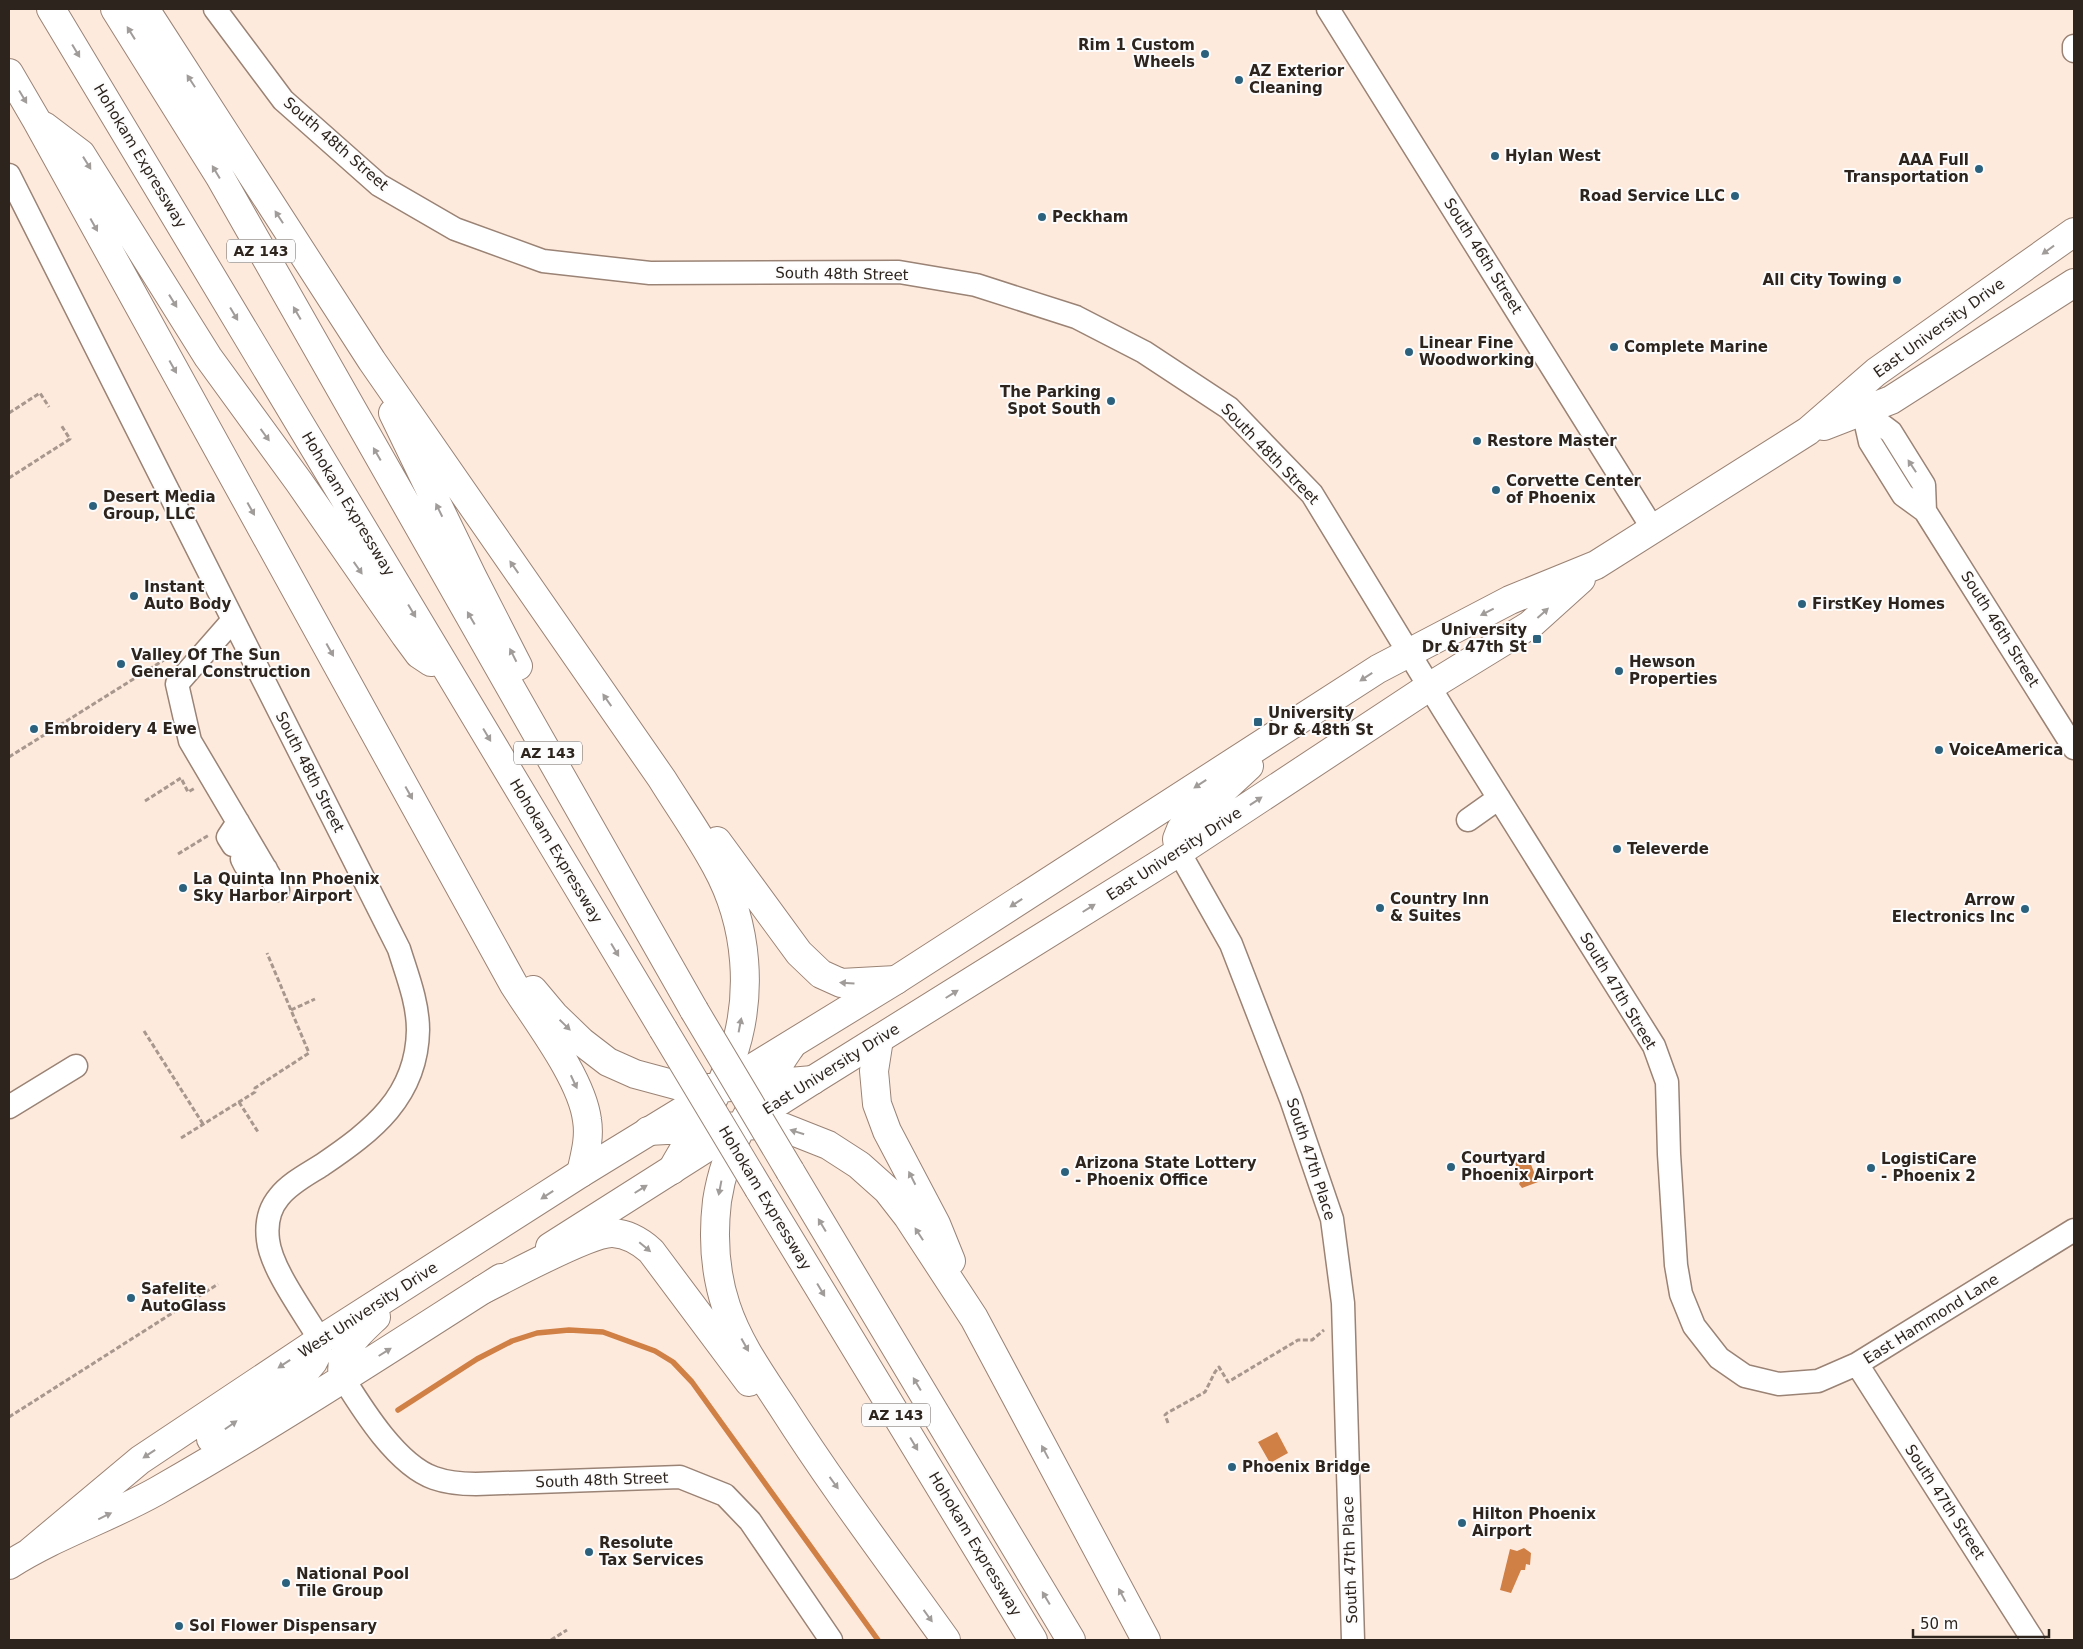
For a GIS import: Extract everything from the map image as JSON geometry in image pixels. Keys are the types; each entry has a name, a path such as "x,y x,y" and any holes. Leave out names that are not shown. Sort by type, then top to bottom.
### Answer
{"main road":[{"name":"Hohokam Expressway","path":"51,9 759,1189 1033,1640"},
{"name":"AZ 143","path":"116,9 220,177 694,1010 1072,1640"},
{"path":"145,9 372,361 662,779 716,867 738,922 744,960 743,1005 735,1049 719,1088 672,1170"},
{"path":"9,73 37,120 514,985 571,1074 587,1119 588,1136 581,1173"},
{"path":"37,120 81,154 208,357 299,482 405,635 419,654 449,672"},
{"name":"East University Drive","path":"740,1126 1180,852 1429,687 1530,625 1596,565 1857,402 1876,372 2074,232"},
{"name":"East University Drive","path":"1857,402 1891,400 2074,283"},
{"path":"1891,400 1984,357 2074,301"},
{"path":"372,361 400,431 446,525 694,1010"},
{"name":"East University Drive","path":"719,1088 791,1046 896,980 1408,652 1510,600 1596,565"},
{"path":"1180,852 1177,839 1181,829 1296,722"},
{"path":"662,779 717,840 799,953 814,969 841,983 896,980"},
{"path":"470,904 554,1015 582,1042 608,1062 635,1074 687,1088 719,1088 813,1080"},
{"path":"879,1039 874,1063 874,1080 882,1118 936,1224 974,1318"},
{"path":"791,1046 740,1126 726,1164 717,1202 715,1245 726,1306 742,1340 806,1444 946,1640"},
{"name":"West University Drive","path":"19,1558 140,1460 320,1340 581,1173 719,1088"},
{"path":"648,1132 740,1126 775,1126 797,1131 828,1145 859,1164 887,1190 974,1318 1146,1640"},
{"name":"West University Drive","path":"19,1558 156,1492 344,1378 740,1126"},
{"path":"482,1290 600,1234 612,1233 637,1240 651,1251 747,1380 806,1444"},
{"path":"344,1378 342,1369 344,1355 351,1341 428,1271"},
{"path":"156,1492 191,1453 303,1374 317,1356 320,1340"}],"street":[{"name":"South 48th Street","path":"215,9 283,100 379,185 455,229 543,261 650,274 899,272 976,285 1076,317 1144,352 1230,408 1312,494 1408,652"},
{"name":"South 46th Street","path":"1328,9 1653,529"},
{"path":"2074,46 2074,51"},
{"name":"South 48th Street","path":"9,175 399,949 414,993 418,1029 415,1060 408,1080 397,1100 382,1119 356,1142 279,1196 270,1213 268,1230 270,1251 284,1279 320,1340"},
{"name":"South 46th Street","path":"1857,402 1891,432 1924,485 1925,511 2074,748"},
{"path":"233,620 177,684 190,741 278,890"},
{"name":"South 47th Street","path":"1408,652 1654,1046 1667,1082 1669,1154 1676,1265 1681,1294 1694,1326 1719,1358 1745,1376 1779,1384"},
{"path":"1468,820 1499,798"},
{"path":"238,822 228,837 245,865 266,869"},
{"name":"South 47th Place","path":"1180,852 1231,944 1291,1098 1332,1219 1343,1303 1353,1640"},
{"path":"9,1107 76,1066"},
{"name":"East Hammond Lane","path":"1779,1384 1818,1381 1857,1364 2074,1230"},
{"name":"South 47th Street","path":"1857,1364 2033,1640"},
{"name":"South 48th Street","path":"344,1378 371,1421 389,1443 408,1461 432,1477 454,1483 476,1484 680,1478 725,1495 750,1521 831,1640"}],"path":[{"path":"9,413 40,393 49,407"},
{"path":"9,478 70,439 61,426"},
{"path":"9,757 167,658"},
{"path":"144,801 181,778 188,792 198,786 202,793"},
{"path":"178,854 215,831"},
{"path":"180,1138 255,1092 255,1088 309,1053 267,953"},
{"path":"291,1010 315,1000"},
{"path":"144,1032 203,1124"},
{"path":"239,1102 258,1132"},
{"path":"9,1417 218,1284"},
{"path":"1168,1423 1165,1415 1205,1392 1214,1372 1219,1367 1228,1382 1298,1340 1312,1340 1324,1329"},
{"path":"551,1640 567,1630"}],"shaded area":[{"path":"1528,1153 1532,1157 1530,1162 1538,1182 1522,1188 1519,1184 1521,1180 1514,1160"},
{"path":"1277,1432 1288,1453 1270,1463 1258,1442"},
{"path":"1524,1548 1531,1553 1530,1565 1526,1564 1525,1570 1521,1570 1511,1593 1500,1590 1510,1549 1517,1551"}],"waterway":[{"path":"398,1410 477,1359 512,1341 537,1333 569,1330 603,1332 655,1351 673,1362 692,1382 878,1640"}],"place":[{"name":"Rim 1 Custom Wheels","path":"1205,54"},
{"name":"AZ Exterior Cleaning","path":"1239,80"},
{"name":"Hylan West","path":"1495,156"},
{"name":"AAA Full Transportation","path":"1979,169"},
{"name":"Road Service LLC","path":"1735,196"},
{"name":"Peckham","path":"1042,217"},
{"name":"All City Towing","path":"1897,280"},
{"name":"Complete Marine","path":"1614,347"},
{"name":"Linear Fine Woodworking","path":"1409,352"},
{"name":"The Parking Spot South","path":"1111,401"},
{"name":"Restore Master","path":"1477,441"},
{"name":"Corvette Center of Phoenix","path":"1496,490"},
{"name":"Desert Media Group, LLC","path":"93,506"},
{"name":"Instant Auto Body","path":"134,596"},
{"name":"FirstKey Homes","path":"1802,604"},
{"name":"University Dr & 47th St","path":"1537,639"},
{"name":"Valley Of The Sun General Construction","path":"121,664"},
{"name":"Hewson Properties","path":"1619,671"},
{"name":"University Dr & 48th St","path":"1258,722"},
{"name":"Embroidery 4 Ewe","path":"34,729"},
{"name":"VoiceAmerica","path":"1939,750"},
{"name":"Televerde","path":"1617,849"},
{"name":"La Quinta Inn Phoenix Sky Harbor Airport","path":"183,888"},
{"name":"Country Inn & Suites","path":"1380,908"},
{"name":"Arrow Electronics Inc","path":"2025,909"},
{"name":"Courtyard Phoenix Airport","path":"1451,1167"},
{"name":"LogistiCare - Phoenix 2","path":"1871,1168"},
{"name":"Arizona State Lottery - Phoenix Office","path":"1065,1172"},
{"name":"Safelite AutoGlass","path":"131,1298"},
{"name":"Phoenix Bridge","path":"1232,1467"},
{"name":"Hilton Phoenix Airport","path":"1462,1523"},
{"name":"Resolute Tax Services","path":"589,1552"},
{"name":"National Pool Tile Group","path":"286,1583"},
{"name":"Sol Flower Dispensary","path":"179,1626"}]}
